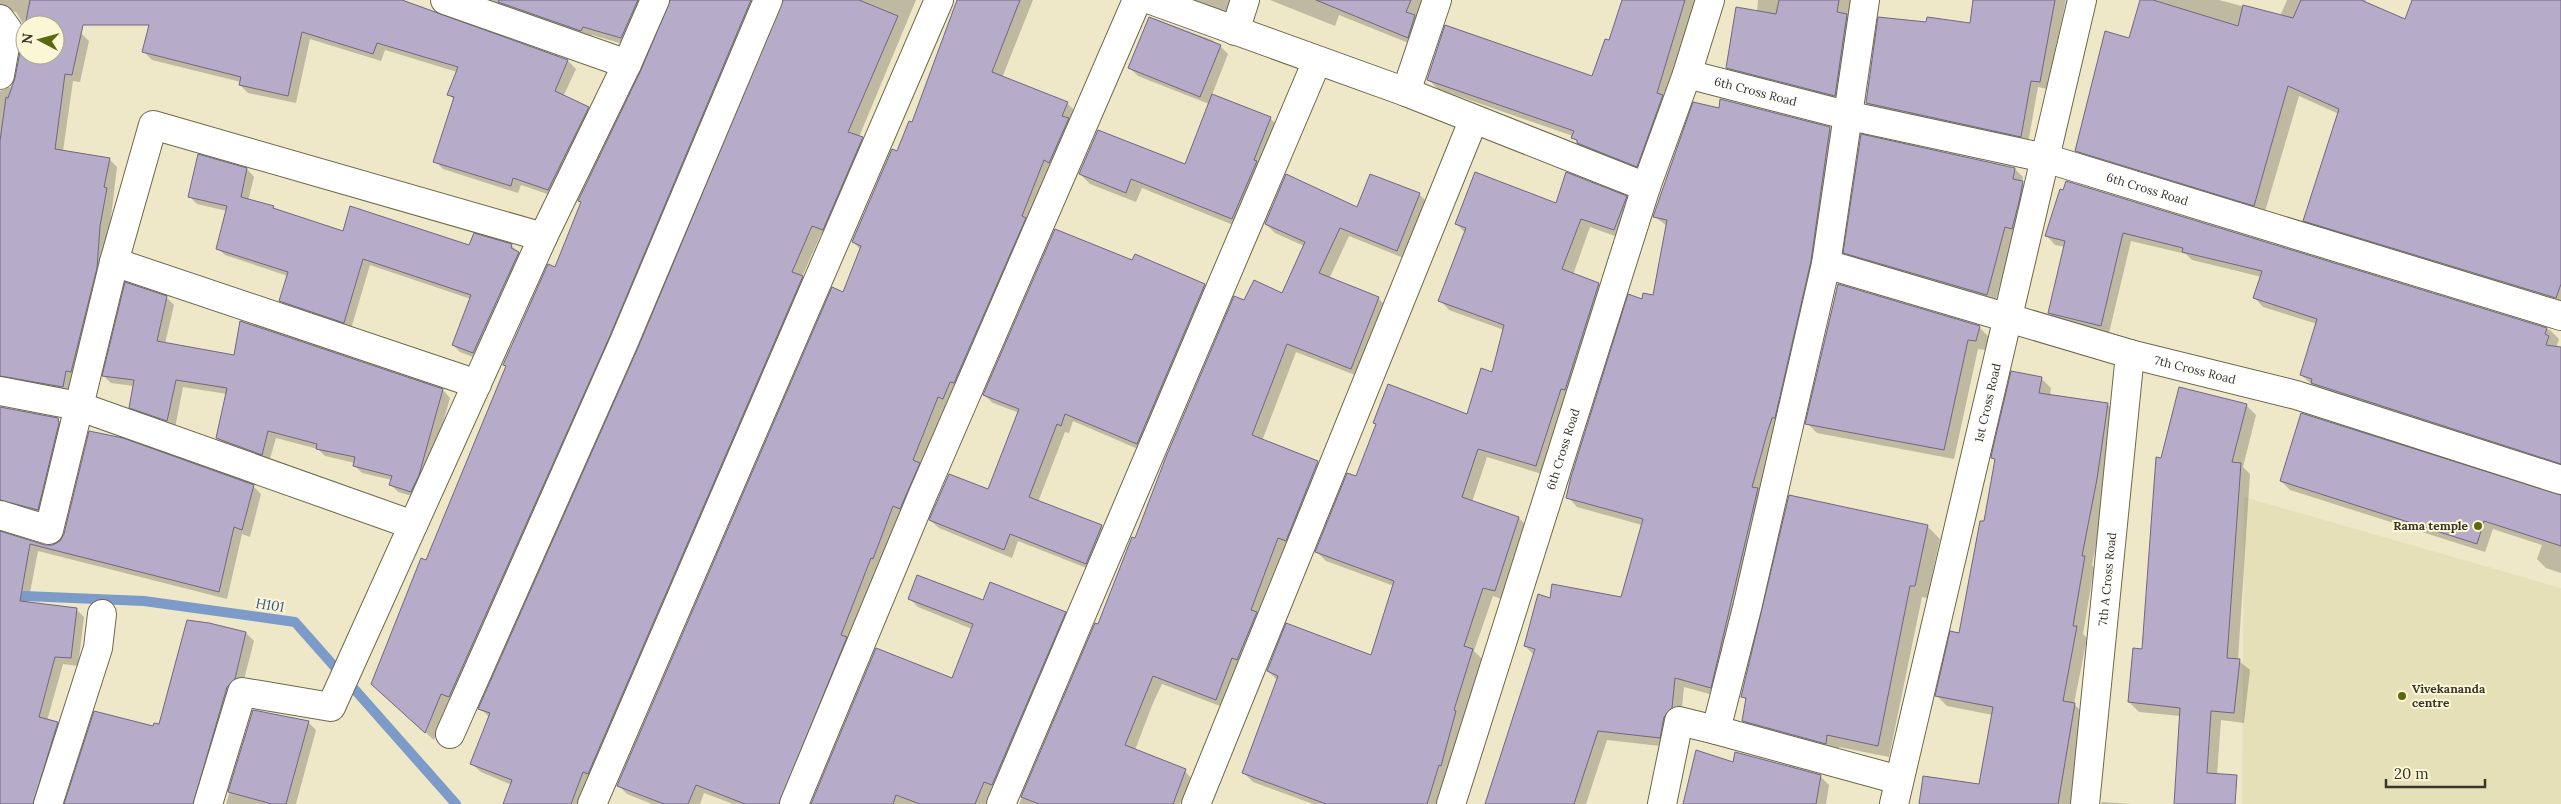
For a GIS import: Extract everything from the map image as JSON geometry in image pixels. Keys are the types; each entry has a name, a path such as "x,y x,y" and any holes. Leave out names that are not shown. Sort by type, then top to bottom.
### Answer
{"street":[{"path":"445,0 627,64"},
{"path":"208,804 242,692 331,707 543,238 627,64 654,0"},
{"path":"450,734 623,344 768,0"},
{"path":"592,804 939,0"},
{"path":"794,804 923,494 1138,0"},
{"path":"1151,0 1406,92 1646,187"},
{"path":"1235,31 1245,0"},
{"path":"1406,92 1437,0"},
{"path":"1687,74 1710,0"},
{"path":"1716,730 1750,599 1826,264 1846,116 1865,0"},
{"name":"1st Cross Road","path":"1897,792 2006,317 2082,0"},
{"path":"0,19 8,30 0,75"},
{"path":"1000,804 1317,61"},
{"name":"6th Cross Road","path":"1451,804 1646,187 1687,74 1846,116 2045,158 2561,316"},
{"path":"1196,804 1473,120"},
{"path":"0,515 49,530 114,262 153,125 543,238"},
{"path":"114,262 477,384"},
{"name":"7th Cross Road","path":"1826,264 2130,354 2296,395 2561,480"},
{"name":"7th A Cross Road","path":"2085,804 2130,354"},
{"path":"0,391 78,406 414,525"},
{"path":"48,804 98,648 102,614"},
{"path":"1662,804 1679,721 1716,730 1897,792"}],"shaded area":[{"name":"Vivekananda centre","path":"2244,497 2561,588 2561,804 2242,804"}],"building":[{"path":"30,0 402,0 568,60 555,91 589,107 548,190 513,178 511,186 433,162 454,97 447,95 458,67 377,43 373,54 302,32 288,96 239,85 241,77 142,52 149,25 83,25 72,75 65,74 55,149 110,158 104,187 107,188 100,226 97,268 71,372 66,371 63,387 0,376 0,141 6,97 8,98 18,65 65,65 65,15 27,15"},
{"path":"499,0 638,0 621,38 583,27 581,31 498,2"},
{"path":"670,0 751,0 609,338 449,697 441,694 425,733 371,684 421,558 426,560 506,366 503,365 548,264 555,267 581,202 578,201 641,70"},
{"path":"783,0 859,0 898,16 848,132 863,137 823,230 812,226 792,272 803,276 588,774 583,772 571,804 503,804 512,780 470,764 490,713 478,709 637,350"},
{"path":"957,0 1020,0 992,72 1068,102 1062,116 1069,118 1049,163 1044,160 1022,216 1026,218 954,383 950,382 943,399 938,397 913,460 920,463 900,509 893,506 873,559 871,558 841,635 847,637 779,804 745,804 696,785 688,804 664,804 617,786 832,287 843,292 861,246 852,242 892,149 897,151 909,121 912,122"},
{"path":"1316,0 1411,0 1406,12 1415,15 1408,38"},
{"path":"1622,0 1685,0 1657,93 1663,95 1637,167 1577,143 1577,140 1571,138 1574,131 1427,80 1445,25 1592,76 1605,39 1609,40"},
{"path":"1779,0 1839,0 1837,12 1847,14 1835,96 1726,68 1736,7 1776,14"},
{"path":"1973,0 2055,0 2040,82 2031,81 2021,137 1866,103 1878,17 1926,22 1927,17 1970,23"},
{"path":"2140,0 2153,0 2238,26 2243,5 2293,18 2301,0 2361,0 2405,19 2412,0 2561,0 2561,284 2556,298 2303,221 2339,109 2288,86 2254,206 2075,151 2105,31 2129,38"},
{"path":"1149,17 1221,45 1200,97 1128,68"},
{"path":"1212,94 1271,117 1254,160 1257,161 1232,219 1131,179 1126,193 1079,174 1098,130 1185,164"},
{"path":"1720,99 1830,127 1811,261 1775,418 1772,418 1768,430 1752,487 1758,488 1711,688 1675,678 1672,708 1664,717 1660,738 1598,731 1574,804 1485,804 1535,649 1524,646 1538,594 1550,598 1552,584 1621,597 1643,519 1566,498 1628,294 1642,299 1643,293 1653,295 1667,220 1653,217 1693,102 1719,108"},
{"path":"1861,134 2015,168 2013,179 2023,181 2019,202 2012,229 2005,227 1987,295 1843,253"},
{"path":"198,154 247,168 241,197 274,206 273,208 343,231 350,206 469,245 474,233 512,244 511,248 519,252 473,353 452,345 471,295 363,259 344,323 279,301 288,272 216,249 227,206 188,197"},
{"path":"1475,172 1556,203 1566,172 1627,196 1614,230 1581,219 1562,269 1599,283 1565,390 1561,389 1536,466 1478,449 1462,497 1519,517 1495,591 1483,588 1464,646 1473,649 1454,710 1456,711 1441,766 1439,765 1427,804 1326,804 1242,773 1278,676 1267,671 1286,623 1371,655 1394,581 1315,552 1347,473 1356,476 1376,424 1373,423 1388,384 1467,414 1481,368 1492,372 1504,325 1438,301 1466,228 1455,224"},
{"path":"1286,174 1357,207 1370,174 1420,193 1397,251 1340,228 1319,273 1379,297 1351,369 1287,344 1252,435 1318,461 1286,541 1278,538 1251,610 1257,612 1237,660 1232,658 1216,700 1153,676 1125,745 1186,769 1173,804 1039,804 1021,797 1095,623 1098,624 1132,537 1135,538 1166,457 1234,296 1244,300 1254,280 1282,293 1305,242 1265,224"},
{"path":"2066,181 2547,328 2545,334 2549,336 2546,345 2561,347 2561,464 2311,383 2312,379 2300,375 2317,319 2253,298 2262,271 2182,252 2183,248 2123,233 2101,326 2048,313 2065,241 2045,236 2060,189 2063,190"},
{"path":"1055,229 1132,260 1135,254 1205,284 1137,444 1065,414 1061,426 1057,424 1029,497 1102,525 1086,564 1010,534 1004,550 929,520 949,474 988,489 1019,409 983,395"},
{"path":"125,282 167,296 157,341 234,355 240,321 443,389 419,475 411,492 389,485 392,476 353,466 355,457 316,449 317,444 268,431 262,455 216,438 227,388 176,380 167,421 129,408 134,380 102,376"},
{"path":"1838,284 1980,326 1976,341 1968,340 1944,450 1805,424"},
{"path":"2011,371 2042,377 2039,393 2108,403 2097,479 2082,556 2085,556 2073,626 2077,626 2063,701 2075,703 2058,804 1919,804 1923,776 1979,784 1993,707 1935,696 1950,631 1959,633 1980,521 1984,521 1995,459 1991,458 1992,452"},
{"path":"2179,387 2247,404 2232,462 2241,463 2227,658 2240,659 2234,713 2211,711 2207,773 2237,775 2235,804 2174,804 2180,708 2128,702 2133,648 2142,649 2156,457 2161,458"},
{"path":"0,407 58,418 59,423 38,510 0,500"},
{"path":"2301,413 2561,495 2561,546 2484,521 2477,544 2280,481"},
{"path":"89,431 123,438 254,485 242,530 234,527 219,592 30,544 20,601 77,608 71,658 55,657 39,717 58,722 33,804 0,804 0,531 45,545 53,545 60,541 64,534"},
{"path":"1789,495 1928,525 1915,586 1910,586 1878,746 1827,735 1826,744 1742,721 1746,698 1741,697"},
{"path":"917,575 983,600 990,582 1066,612 992,785 984,782 975,804 920,804 896,795 893,804 811,804 876,648 952,678 973,624 908,599"},
{"path":"187,620 246,632 235,679 227,687 193,804 64,804 94,711 153,726 154,723 159,724"},
{"path":"253,710 309,721 286,804 272,804 228,792"},
{"path":"1696,750 1733,762 1735,752 1821,775 1816,804 1683,804"}],"waterway":[{"name":"H101","path":"0,595 144,601 295,622 456,804"}],"place":[{"name":"Rama temple","path":"2478,526"},
{"name":"Vivekananda centre","path":"2402,696"}]}
